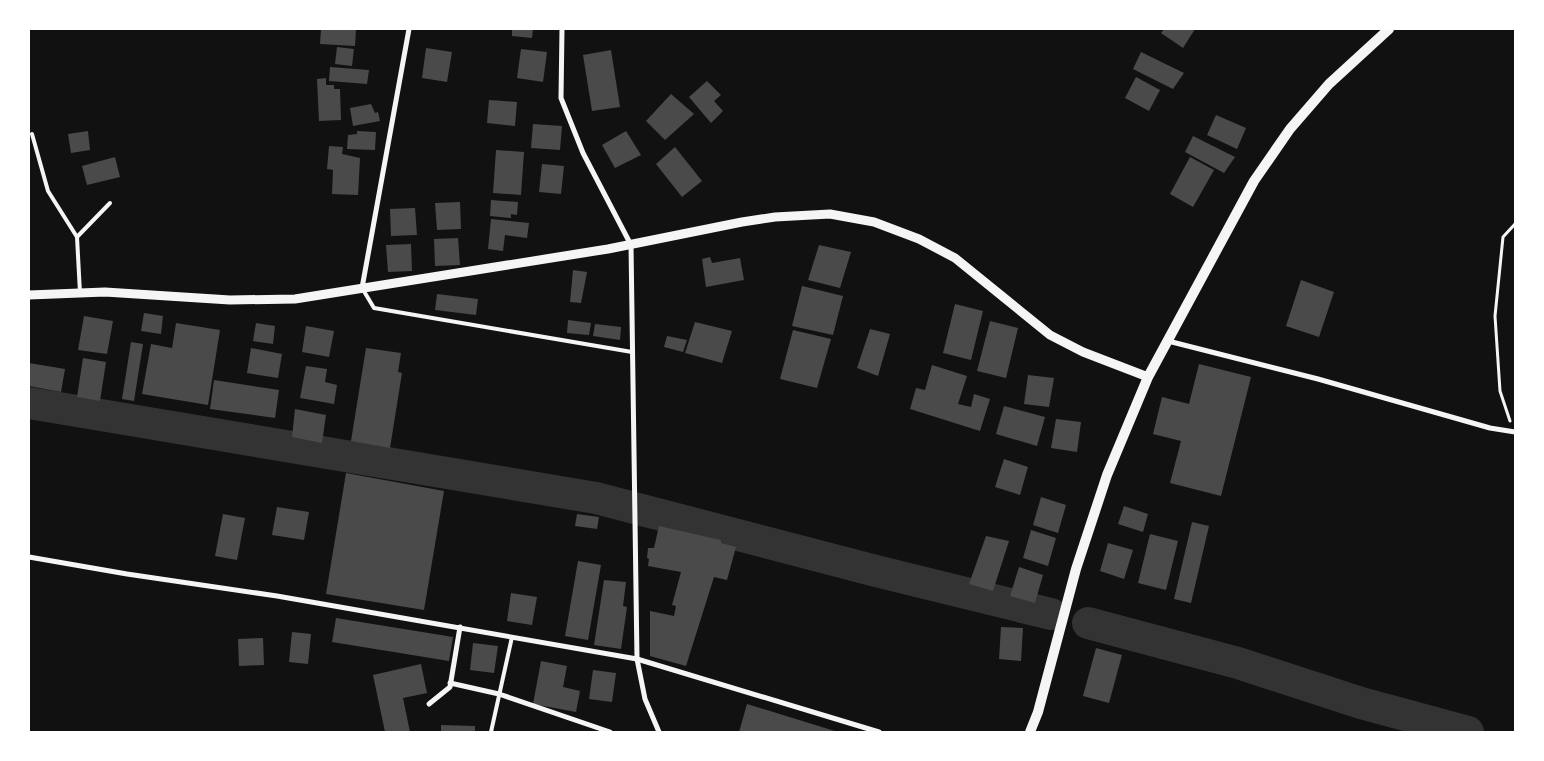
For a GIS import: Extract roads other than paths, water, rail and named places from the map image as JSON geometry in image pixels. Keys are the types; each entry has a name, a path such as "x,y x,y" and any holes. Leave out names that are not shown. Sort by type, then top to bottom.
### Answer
{"main road":[{"path":"1030,732 1038,712 1076,569 1107,475 1148,377 1254,182 1290,129 1329,84 1389,29"}],"street":[{"path":"362,288 410,29"},
{"path":"562,29 561,98 582,153 631,245 637,659 645,699 659,732"},
{"path":"29,295 80,293 239,300 296,299 631,245 774,217 830,214 874,222 919,239 955,258 1050,336 1083,352 1148,377"},
{"path":"1168,341 1318,378 1490,428 1514,431"},
{"path":"29,557 127,574 278,596 637,659 879,732"},
{"path":"429,704 450,687 460,628"},
{"path":"450,683 499,694 610,732"}],"lane":[{"path":"32,134 48,191 77,237 80,293"},
{"path":"77,237 110,203"},
{"path":"362,288 374,308 632,352"},
{"path":"491,732 512,637"}],"waterway":[{"path":"29,403 596,498 876,571 1051,614"},
{"path":"1088,623 1238,663 1361,703 1468,732"}]}
